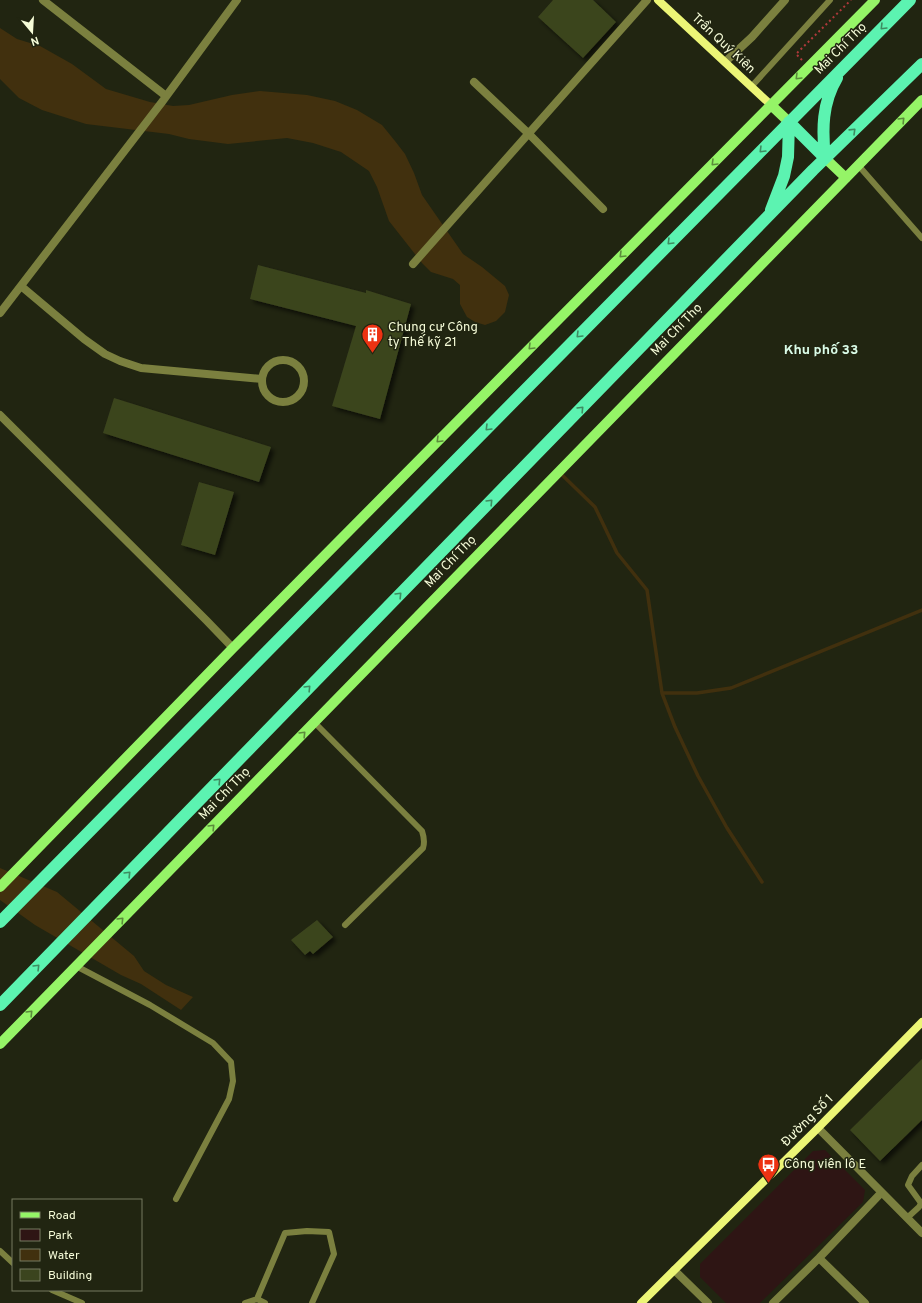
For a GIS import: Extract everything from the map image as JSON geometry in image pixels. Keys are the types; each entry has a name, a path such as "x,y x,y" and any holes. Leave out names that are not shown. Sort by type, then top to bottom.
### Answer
{"highway":[{"name":"Mai Chí Thọ","path":"0,922 910,0"},
{"name":"Mai Chí Thọ","path":"0,1005 825,158 922,64"},
{"path":"825,158 823,121 826,102 831,88 843,67"},
{"path":"789,122 825,158"},
{"path":"766,219 777,196 784,176 788,157 789,122"}],"main road":[{"name":"Mai Chí Thọ","path":"0,887 233,648 875,0"},
{"name":"Mai Chí Thọ","path":"1,1041 922,100"},
{"path":"771,105 789,122"},
{"path":"825,158 846,178"}],"street":[{"path":"43,0 164,99"},
{"path":"0,313 164,99 237,0"},
{"path":"413,264 647,0"},
{"name":"Trần Quý Kiên","path":"658,0 771,105"},
{"path":"725,62 752,37 785,0"},
{"path":"474,82 529,134 603,209"},
{"path":"21,286 84,339 105,354 120,360 142,368 262,380"},
{"path":"283,359 291,360 298,364 303,371 305,378 301,393 295,399 288,402 272,400 266,394 262,380 268,365 283,359"},
{"path":"0,415 233,648"},
{"name":"Đường Số 1","path":"641,1303 818,1128 922,1022"},
{"path":"818,1128 922,1233"},
{"path":"773,1303 819,1258 881,1193"},
{"path":"819,1258 865,1303"},
{"path":"674,1270 708,1303"}],"lane":[{"path":"751,87 830,0"},
{"path":"858,165 922,238"},
{"path":"314,722 422,831 424,836 423,848 345,925"},
{"path":"76,966 157,1008 213,1043 231,1062 233,1081 229,1099 176,1199"},
{"path":"907,1218 919,1207 921,1203 908,1185 912,1176 922,1165"},
{"path":"256,1299 286,1233 307,1231 329,1232 334,1254 312,1303"},
{"path":"0,1250 12,1262"},
{"path":"54,1291 82,1303"},
{"path":"245,1303 256,1299 265,1303"}],"path":[{"path":"809,67 796,54 851,0"}],"green space":[{"path":"825,1150 865,1190 863,1202 760,1303 726,1303 700,1277 700,1264 813,1151"}],"water":[{"path":"0,28 17,39 40,46 72,64 106,89 150,102 173,106 189,105 232,95 260,91 307,95 335,101 357,110 382,125 405,154 422,195 463,254 505,286 509,295 505,312 496,321 485,325 475,322 467,317 460,304 460,285 453,279 431,272 422,263 389,221 377,187 369,171 341,152 313,143 287,138 228,144 189,139 169,134 86,124 42,110 19,98 0,79"},
{"path":"0,868 57,892 134,956 144,971 166,985 193,997 181,1010 141,984 121,975 35,925 0,900"}],"building":[{"path":"553,0 593,0 616,22 583,58 538,17"},
{"name":"Chung cư Công ty Thế kỹ 21","path":"258,265 366,293 366,290 411,304 380,419 332,406 356,326 250,299"},
{"path":"114,398 271,447 259,482 103,433"},
{"path":"199,482 234,492 215,555 181,545"},
{"path":"317,920 333,937 313,954 310,951 305,955 291,940"},
{"path":"922,1059 922,1120 880,1161 850,1130"}],"waterway":[{"path":"559,472 595,507 617,553 647,590 662,693 675,727 698,776 727,828 762,882"},
{"path":"662,693 697,693 731,688 922,610"}],"place":[{"name":"Chung cư Công ty Thế kỹ 21","path":"372,354"},
{"name":"Công viên lô E","path":"769,1184"}],"district":[{"name":"Khu phố 33","path":"821,350"}]}
